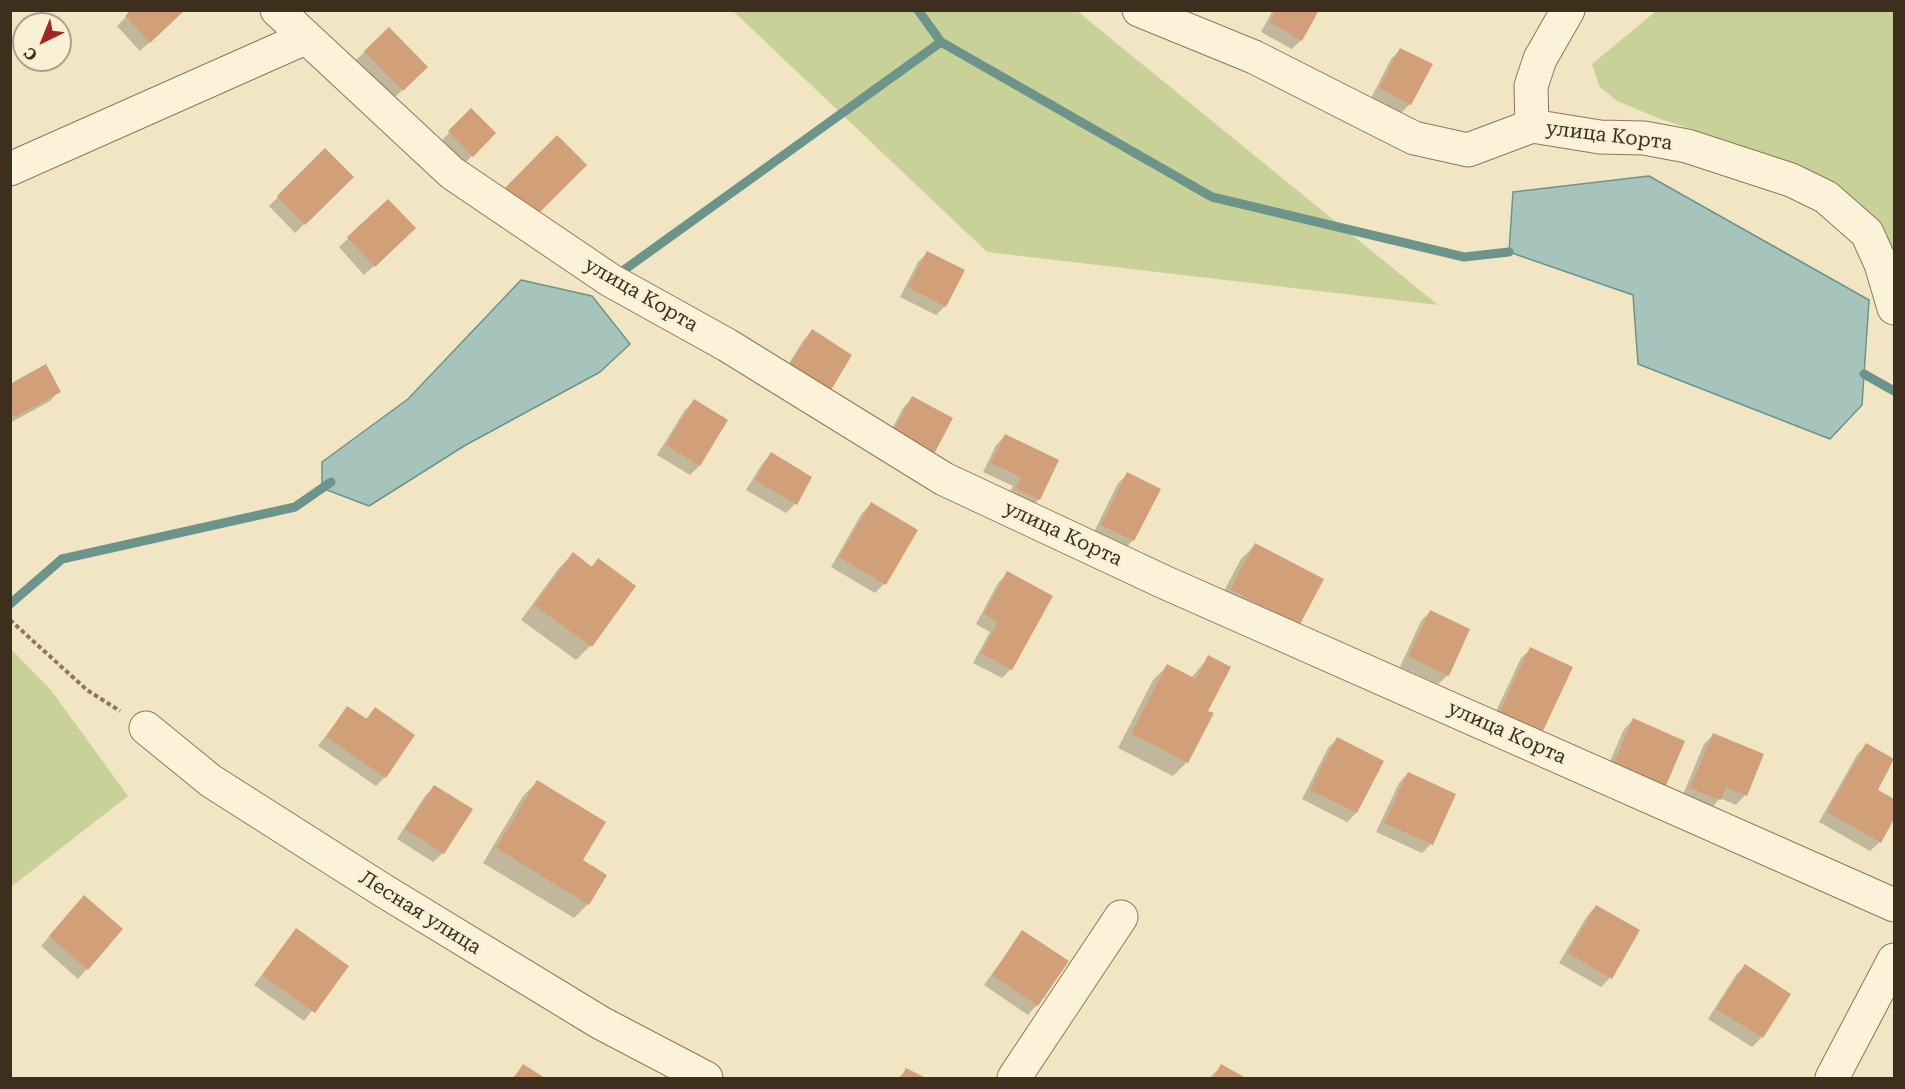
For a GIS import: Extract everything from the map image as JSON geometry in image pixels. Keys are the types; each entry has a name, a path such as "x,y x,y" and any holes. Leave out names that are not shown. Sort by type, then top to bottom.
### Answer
{"street":[{"name":"улица Корта","path":"277,10 452,173 610,280 727,345 944,478 1164,582 1894,905"},
{"name":"улица Корта","path":"1139,10 1254,57 1413,138 1468,150 1532,126 1600,137 1644,138 1687,146 1791,180 1826,196 1867,233 1881,264 1894,308"},
{"path":"1532,126 1531,86 1540,60 1568,10"},
{"path":"10,169 305,38"},
{"name":"Лесная улица","path":"146,728 210,781 384,891 601,1023 706,1078"},
{"path":"1014,1078 1121,917"},
{"path":"1832,1078 1894,960"}],"path":[{"path":"10,620 87,690 146,728"}],"green space":[{"path":"733,11 1077,11 1438,305 987,252"},
{"path":"1656,11 1894,11 1894,256 1788,162 1658,118 1617,101 1599,86 1592,64"},
{"path":"11,649 50,689 128,796 11,887"}],"water":[{"path":"1649,176 1869,300 1862,405 1830,439 1638,364 1633,295 1509,252 1513,192"},
{"path":"521,280 592,296 630,344 600,372 464,446 369,506 322,488 322,462 408,399"}],"building":[{"path":"131,10 185,10 150,43 125,16"},
{"path":"1276,10 1319,10 1302,41 1270,22"},
{"path":"389,27 428,67 403,91 364,51"},
{"path":"1400,48 1433,64 1411,105 1379,88"},
{"path":"471,108 496,133 473,157 448,131"},
{"path":"557,135 587,165 531,221 501,192"},
{"path":"325,148 354,177 305,225 277,196"},
{"path":"388,199 416,228 375,267 347,237"},
{"path":"927,251 965,270 946,307 908,287"},
{"path":"812,329 852,355 828,395 787,369"},
{"path":"46,364 61,392 15,417 10,409 10,384"},
{"path":"912,396 953,418 934,454 893,432"},
{"path":"694,399 728,420 700,466 666,445"},
{"path":"1005,434 1059,460 1040,500 1015,488 1021,477 991,463"},
{"path":"771,452 812,477 797,505 755,480"},
{"path":"1127,472 1161,489 1134,541 1101,525"},
{"path":"871,502 918,530 886,585 839,557"},
{"path":"1255,543 1324,579 1299,626 1230,589"},
{"path":"573,552 592,567 598,558 636,586 592,647 534,605"},
{"path":"1007,571 1053,596 1012,670 981,653 998,622 984,614"},
{"path":"1430,610 1470,629 1449,676 1408,657"},
{"path":"1530,647 1573,667 1542,733 1499,713"},
{"path":"1208,655 1231,667 1208,711 1214,713 1188,763 1131,734 1167,664 1196,679"},
{"path":"347,706 367,719 375,707 415,735 386,778 326,737"},
{"path":"1633,718 1685,741 1665,788 1613,765"},
{"path":"1713,733 1764,754 1747,796 1726,787 1721,800 1690,788"},
{"path":"1337,737 1384,761 1357,813 1310,790"},
{"path":"1866,743 1894,759 1878,790 1894,799 1894,819 1881,843 1827,812"},
{"path":"1408,772 1456,794 1433,845 1384,823"},
{"path":"537,780 606,822 583,860 607,875 589,905 496,848"},
{"path":"434,785 473,809 444,854 405,829"},
{"path":"84,895 123,929 88,970 49,936"},
{"path":"1596,905 1640,930 1612,979 1568,953"},
{"path":"296,928 349,966 315,1013 262,975"},
{"path":"1022,930 1069,961 1038,1006 992,975"},
{"path":"1745,964 1791,994 1763,1038 1716,1009"},
{"path":"523,1064 545,1078 514,1078"},
{"path":"1221,1064 1246,1078 1213,1078"},
{"path":"906,1068 926,1078 901,1078"}],"waterway":[{"path":"918,10 941,42 1212,197 1464,257 1509,252"},
{"path":"617,275 941,42"},
{"path":"1864,374 1894,391"},
{"path":"10,604 62,559 295,507 331,482"}]}
